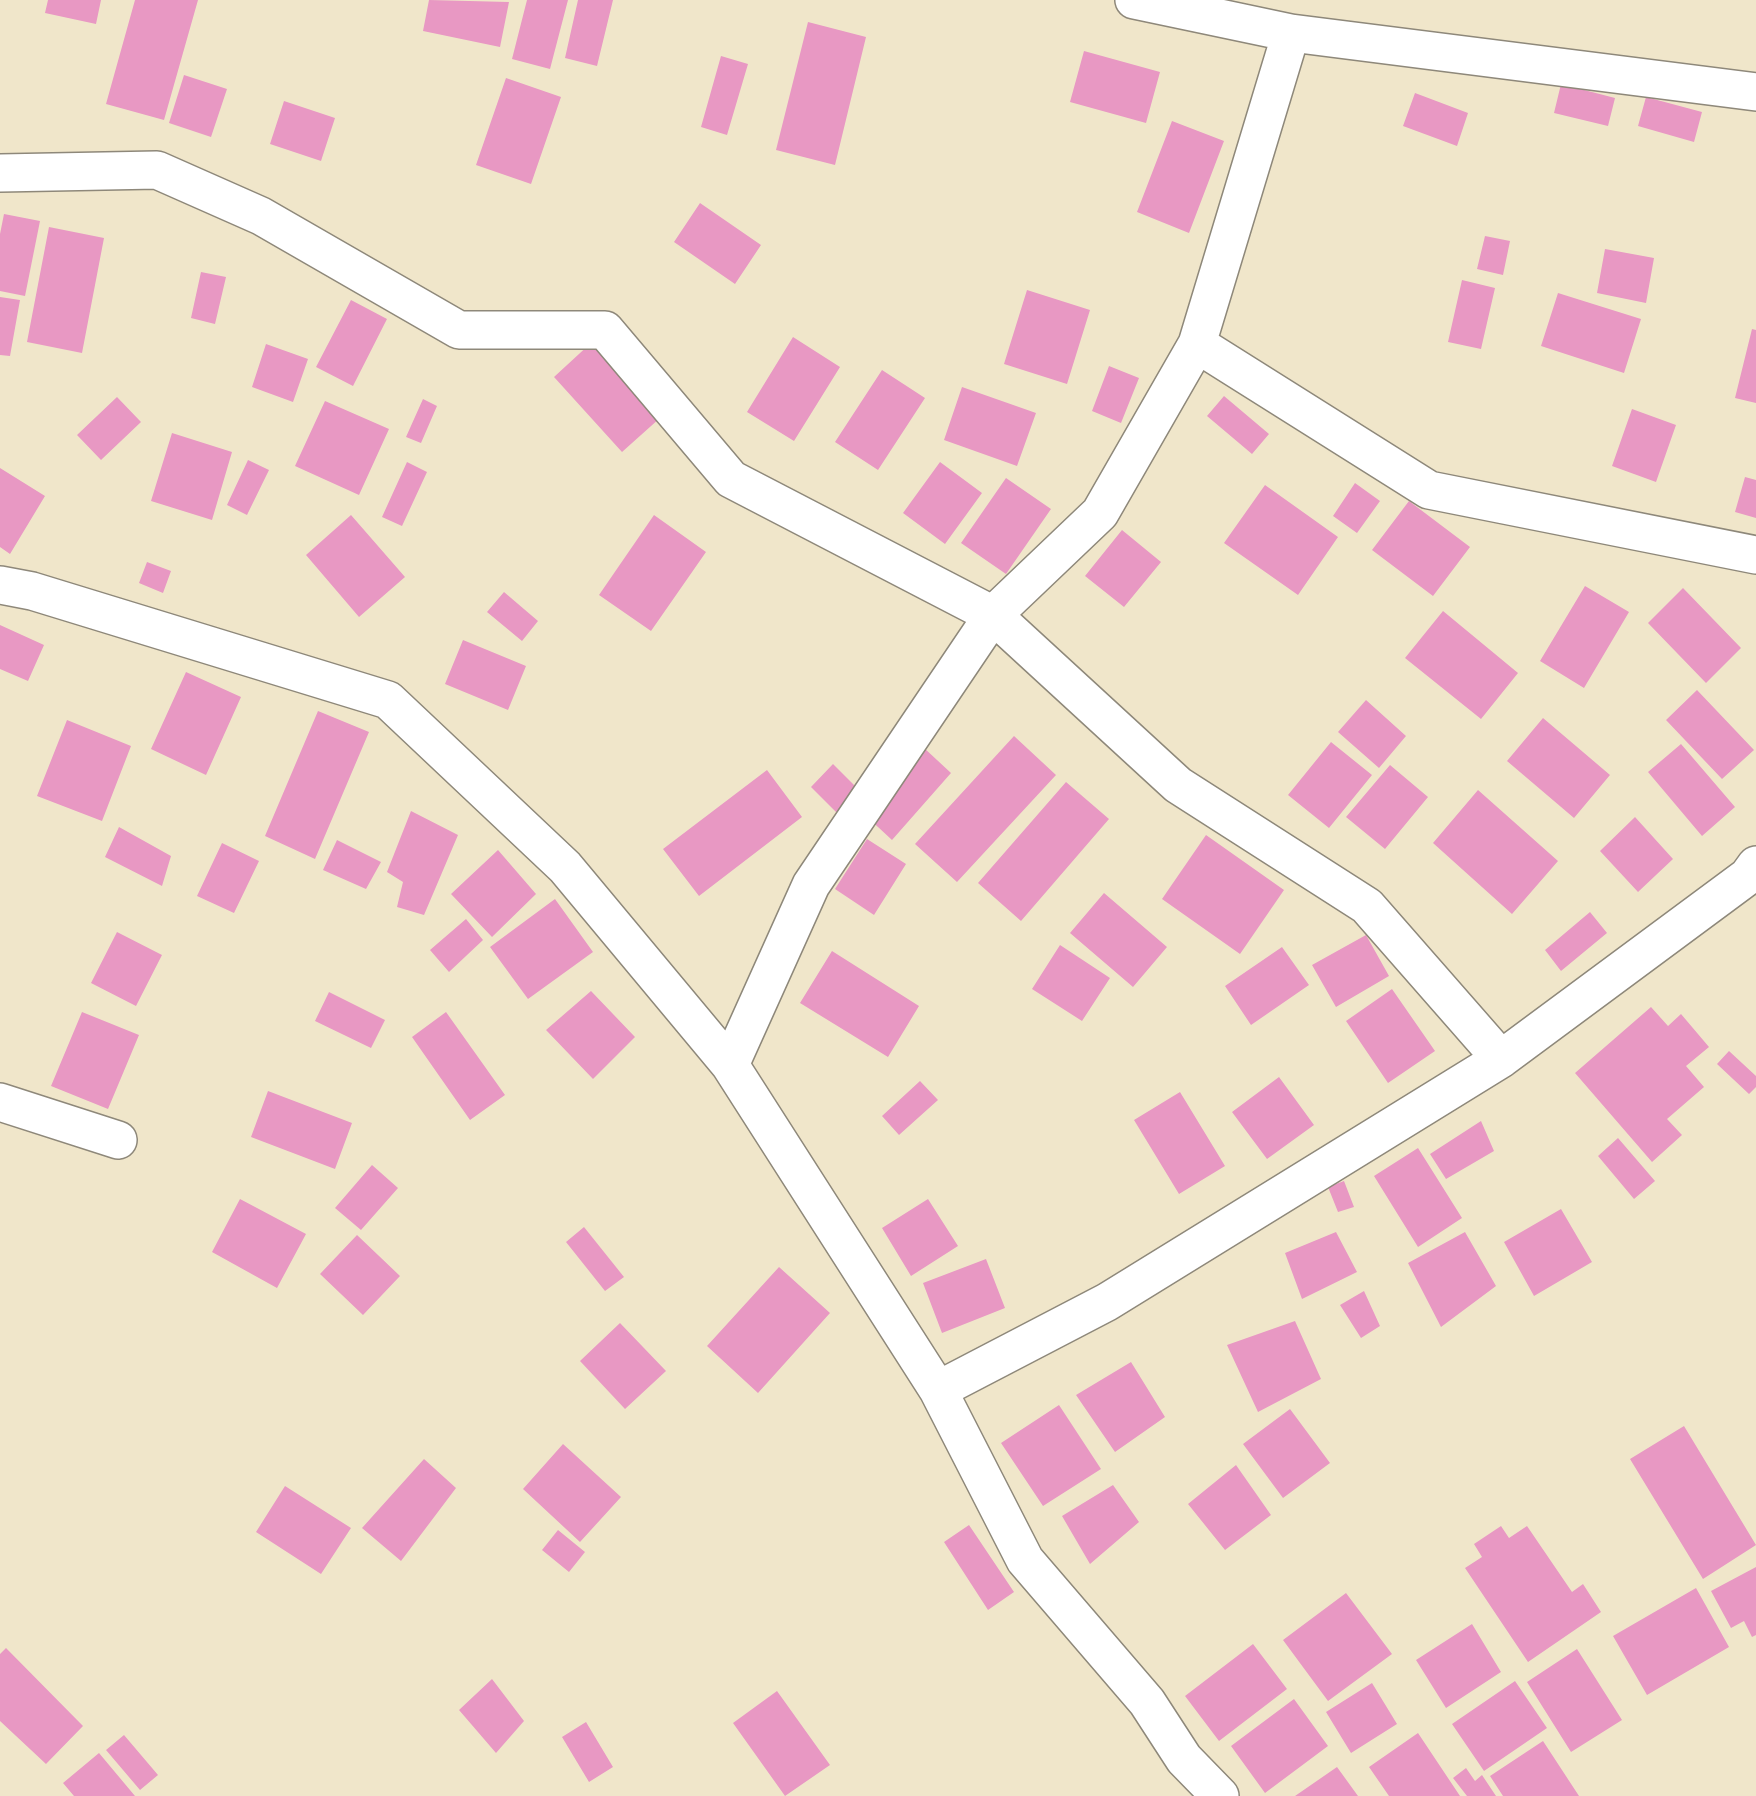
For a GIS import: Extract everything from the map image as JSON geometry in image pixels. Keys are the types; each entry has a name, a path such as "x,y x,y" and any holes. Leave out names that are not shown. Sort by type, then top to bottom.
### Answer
{"street":[{"path":"1134,0 1292,33 1756,92"},
{"path":"730,1065 811,885 993,615 1100,513 1197,344 1292,33"},
{"path":"0,173 157,170 261,216 459,330 605,330 731,480 993,615 1178,785 1367,905 1501,1059"},
{"path":"1197,344 1429,490 1756,555"},
{"path":"0,585 32,591 388,700 565,866 730,1065 938,1390 1025,1560 1147,1702 1184,1759 1220,1796"},
{"path":"938,1390 1107,1302 1501,1059 1748,876 1756,865"},
{"path":"0,1102 118,1140"}],"building":[{"path":"48,0 101,0 96,24 45,13"},
{"path":"135,0 198,0 164,120 106,104"},
{"path":"429,0 509,2 500,47 423,31"},
{"path":"527,0 568,0 550,69 512,59"},
{"path":"578,0 613,0 597,66 565,58"},
{"path":"808,22 866,37 835,165 776,150"},
{"path":"1084,51 1160,72 1146,123 1070,102"},
{"path":"721,56 748,64 727,135 701,127"},
{"path":"184,75 227,89 211,137 169,123"},
{"path":"506,78 561,97 531,184 476,165"},
{"path":"1561,84 1615,98 1608,126 1554,113"},
{"path":"1415,93 1468,113 1457,146 1403,126"},
{"path":"1646,97 1702,112 1694,142 1638,126"},
{"path":"284,101 335,118 321,161 270,144"},
{"path":"1172,121 1224,141 1189,233 1137,212"},
{"path":"700,203 761,245 735,284 674,242"},
{"path":"4,214 40,221 25,296 0,291 0,234"},
{"path":"49,227 104,238 82,353 27,342"},
{"path":"1485,236 1510,241 1503,275 1477,269"},
{"path":"1605,249 1654,258 1646,303 1597,293"},
{"path":"201,272 226,277 215,324 191,318"},
{"path":"1462,280 1495,288 1481,349 1448,342"},
{"path":"1027,290 1090,310 1067,384 1004,364"},
{"path":"1558,293 1641,319 1624,373 1541,346"},
{"path":"0,297 20,300 10,356 0,355"},
{"path":"351,300 387,319 353,386 316,367"},
{"path":"1752,329 1756,330 1756,403 1735,398"},
{"path":"793,337 840,367 794,441 747,412"},
{"path":"592,342 660,418 622,452 554,377"},
{"path":"266,344 308,359 293,402 252,387"},
{"path":"1109,366 1139,378 1121,423 1092,411"},
{"path":"882,370 925,398 878,470 835,442"},
{"path":"962,387 1036,413 1017,466 944,440"},
{"path":"1224,396 1269,434 1252,454 1207,416"},
{"path":"117,397 141,422 101,460 77,435"},
{"path":"423,399 437,406 421,443 406,437"},
{"path":"325,401 389,429 359,495 295,466"},
{"path":"1632,409 1676,425 1656,482 1612,466"},
{"path":"172,433 232,452 212,520 151,501"},
{"path":"248,460 269,470 247,515 227,505"},
{"path":"407,462 427,472 402,526 382,517"},
{"path":"940,462 982,493 945,544 903,513"},
{"path":"0,468 45,496 10,554 0,547"},
{"path":"1745,477 1756,480 1756,518 1735,512"},
{"path":"1006,478 1051,509 1006,574 961,543"},
{"path":"1355,483 1380,501 1357,533 1333,516"},
{"path":"1265,485 1338,537 1298,595 1224,543"},
{"path":"1409,501 1470,547 1433,596 1372,550"},
{"path":"351,515 405,577 359,617 306,555"},
{"path":"654,515 706,552 651,631 599,595"},
{"path":"1122,530 1161,562 1124,607 1085,576"},
{"path":"147,562 171,571 163,593 139,583"},
{"path":"1585,586 1629,612 1584,688 1540,661"},
{"path":"1683,588 1741,648 1706,683 1648,623"},
{"path":"504,592 538,621 522,641 487,612"},
{"path":"1443,611 1518,673 1481,719 1405,658"},
{"path":"0,625 44,645 28,681 0,669"},
{"path":"463,640 526,666 508,710 445,684"},
{"path":"186,672 241,697 206,775 151,749"},
{"path":"1697,690 1754,750 1722,779 1666,720"},
{"path":"1366,700 1406,736 1379,768 1338,732"},
{"path":"318,711 369,732 315,859 265,836"},
{"path":"1543,718 1610,775 1574,818 1507,761"},
{"path":"67,720 131,746 102,821 37,796"},
{"path":"1014,736 1056,775 957,882 915,844"},
{"path":"1331,742 1372,775 1329,828 1288,795"},
{"path":"1681,744 1735,807 1702,836 1648,772"},
{"path":"923,747 951,773 892,840 864,814"},
{"path":"833,764 859,790 837,813 811,787"},
{"path":"1390,765 1428,797 1385,849 1346,817"},
{"path":"767,770 802,817 699,896 663,849"},
{"path":"1066,782 1109,819 1021,921 978,883"},
{"path":"1478,790 1558,861 1512,914 1433,843"},
{"path":"411,811 458,835 424,915 397,907 403,882 387,872"},
{"path":"1635,817 1673,859 1638,892 1600,851"},
{"path":"119,827 171,856 162,886 105,857"},
{"path":"1206,835 1284,890 1240,954 1162,899"},
{"path":"867,839 906,864 874,915 835,889"},
{"path":"337,840 381,862 366,889 323,870"},
{"path":"222,843 259,861 234,913 197,896"},
{"path":"498,850 536,894 492,937 451,894"},
{"path":"1104,893 1167,947 1133,987 1070,933"},
{"path":"555,899 593,952 528,999 490,947"},
{"path":"1590,912 1607,933 1561,971 1545,950"},
{"path":"466,919 483,940 449,972 430,950"},
{"path":"117,932 162,955 136,1006 91,983"},
{"path":"1366,935 1389,976 1336,1007 1312,965"},
{"path":"1060,945 1110,978 1082,1021 1032,989"},
{"path":"1282,947 1309,985 1251,1025 1225,986"},
{"path":"832,951 919,1006 888,1057 800,1003"},
{"path":"1392,989 1435,1051 1388,1083 1346,1021"},
{"path":"591,991 635,1037 593,1079 546,1030"},
{"path":"329,992 385,1020 371,1048 315,1021"},
{"path":"1651,1007 1668,1026 1681,1014 1709,1047 1686,1066 1704,1087 1667,1119 1682,1135 1652,1162 1575,1073"},
{"path":"82,1012 139,1035 108,1109 51,1086"},
{"path":"446,1012 505,1095 470,1120 412,1037"},
{"path":"1729,1051 1756,1076 1756,1087 1749,1094 1717,1064"},
{"path":"1279,1077 1314,1125 1267,1159 1232,1112"},
{"path":"920,1081 938,1100 899,1135 882,1116"},
{"path":"268,1091 352,1123 335,1169 251,1137"},
{"path":"1180,1092 1225,1166 1179,1194 1134,1120"},
{"path":"1481,1121 1494,1151 1446,1179 1430,1154"},
{"path":"1618,1138 1655,1181 1634,1199 1598,1156"},
{"path":"1418,1148 1462,1218 1418,1247 1374,1176"},
{"path":"372,1165 398,1188 361,1230 335,1208"},
{"path":"1344,1181 1354,1207 1338,1212 1328,1187"},
{"path":"240,1199 306,1234 277,1288 212,1252"},
{"path":"928,1199 958,1246 911,1276 882,1228"},
{"path":"1561,1209 1592,1262 1534,1296 1504,1242"},
{"path":"584,1227 624,1277 605,1291 566,1242"},
{"path":"1336,1232 1357,1272 1302,1299 1285,1253"},
{"path":"1465,1232 1496,1286 1441,1327 1408,1263"},
{"path":"357,1235 400,1276 363,1315 320,1274"},
{"path":"986,1259 1005,1308 942,1333 923,1283"},
{"path":"779,1267 830,1313 758,1393 707,1346"},
{"path":"1364,1291 1380,1326 1361,1338 1340,1305"},
{"path":"1295,1321 1321,1379 1258,1412 1227,1345"},
{"path":"620,1323 666,1371 625,1409 580,1361"},
{"path":"1131,1362 1165,1417 1115,1452 1076,1395"},
{"path":"1059,1405 1101,1469 1043,1506 1001,1443"},
{"path":"1290,1409 1330,1463 1283,1498 1243,1444"},
{"path":"1684,1426 1756,1545 1703,1579 1630,1459"},
{"path":"563,1444 621,1497 580,1542 523,1489"},
{"path":"424,1459 456,1488 401,1561 362,1528"},
{"path":"1236,1465 1271,1515 1225,1550 1188,1504"},
{"path":"1113,1485 1139,1522 1090,1564 1062,1516"},
{"path":"285,1486 351,1528 321,1574 256,1532"},
{"path":"969,1525 1014,1592 988,1610 944,1542"},
{"path":"1501,1526 1509,1538 1527,1526 1572,1592 1583,1584 1601,1612 1528,1662 1465,1568 1482,1557 1474,1544"},
{"path":"558,1530 585,1552 569,1572 542,1550"},
{"path":"1756,1567 1756,1635 1752,1637 1744,1621 1731,1628 1711,1591"},
{"path":"1696,1588 1729,1647 1647,1695 1613,1636"},
{"path":"1346,1593 1392,1654 1328,1701 1283,1640"},
{"path":"1472,1624 1501,1672 1446,1708 1416,1660"},
{"path":"1253,1644 1287,1689 1219,1741 1185,1696"},
{"path":"6,1648 83,1726 46,1764 0,1721 0,1654"},
{"path":"1577,1649 1622,1720 1571,1752 1527,1682"},
{"path":"492,1679 524,1721 496,1753 459,1710"},
{"path":"1515,1681 1547,1728 1484,1771 1452,1724"},
{"path":"1372,1683 1397,1724 1351,1753 1326,1712"},
{"path":"777,1691 830,1765 785,1796 733,1723"},
{"path":"1294,1699 1328,1746 1265,1793 1231,1746"},
{"path":"586,1722 613,1767 589,1782 562,1737"},
{"path":"1418,1733 1460,1796 1389,1796 1369,1767"},
{"path":"124,1735 158,1775 140,1790 106,1750"},
{"path":"1543,1741 1579,1796 1503,1796 1490,1776"},
{"path":"99,1753 135,1796 74,1796 63,1783"},
{"path":"1337,1767 1358,1796 1295,1796"},
{"path":"1466,1768 1475,1781 1482,1775 1496,1796 1467,1796 1453,1778"}]}
